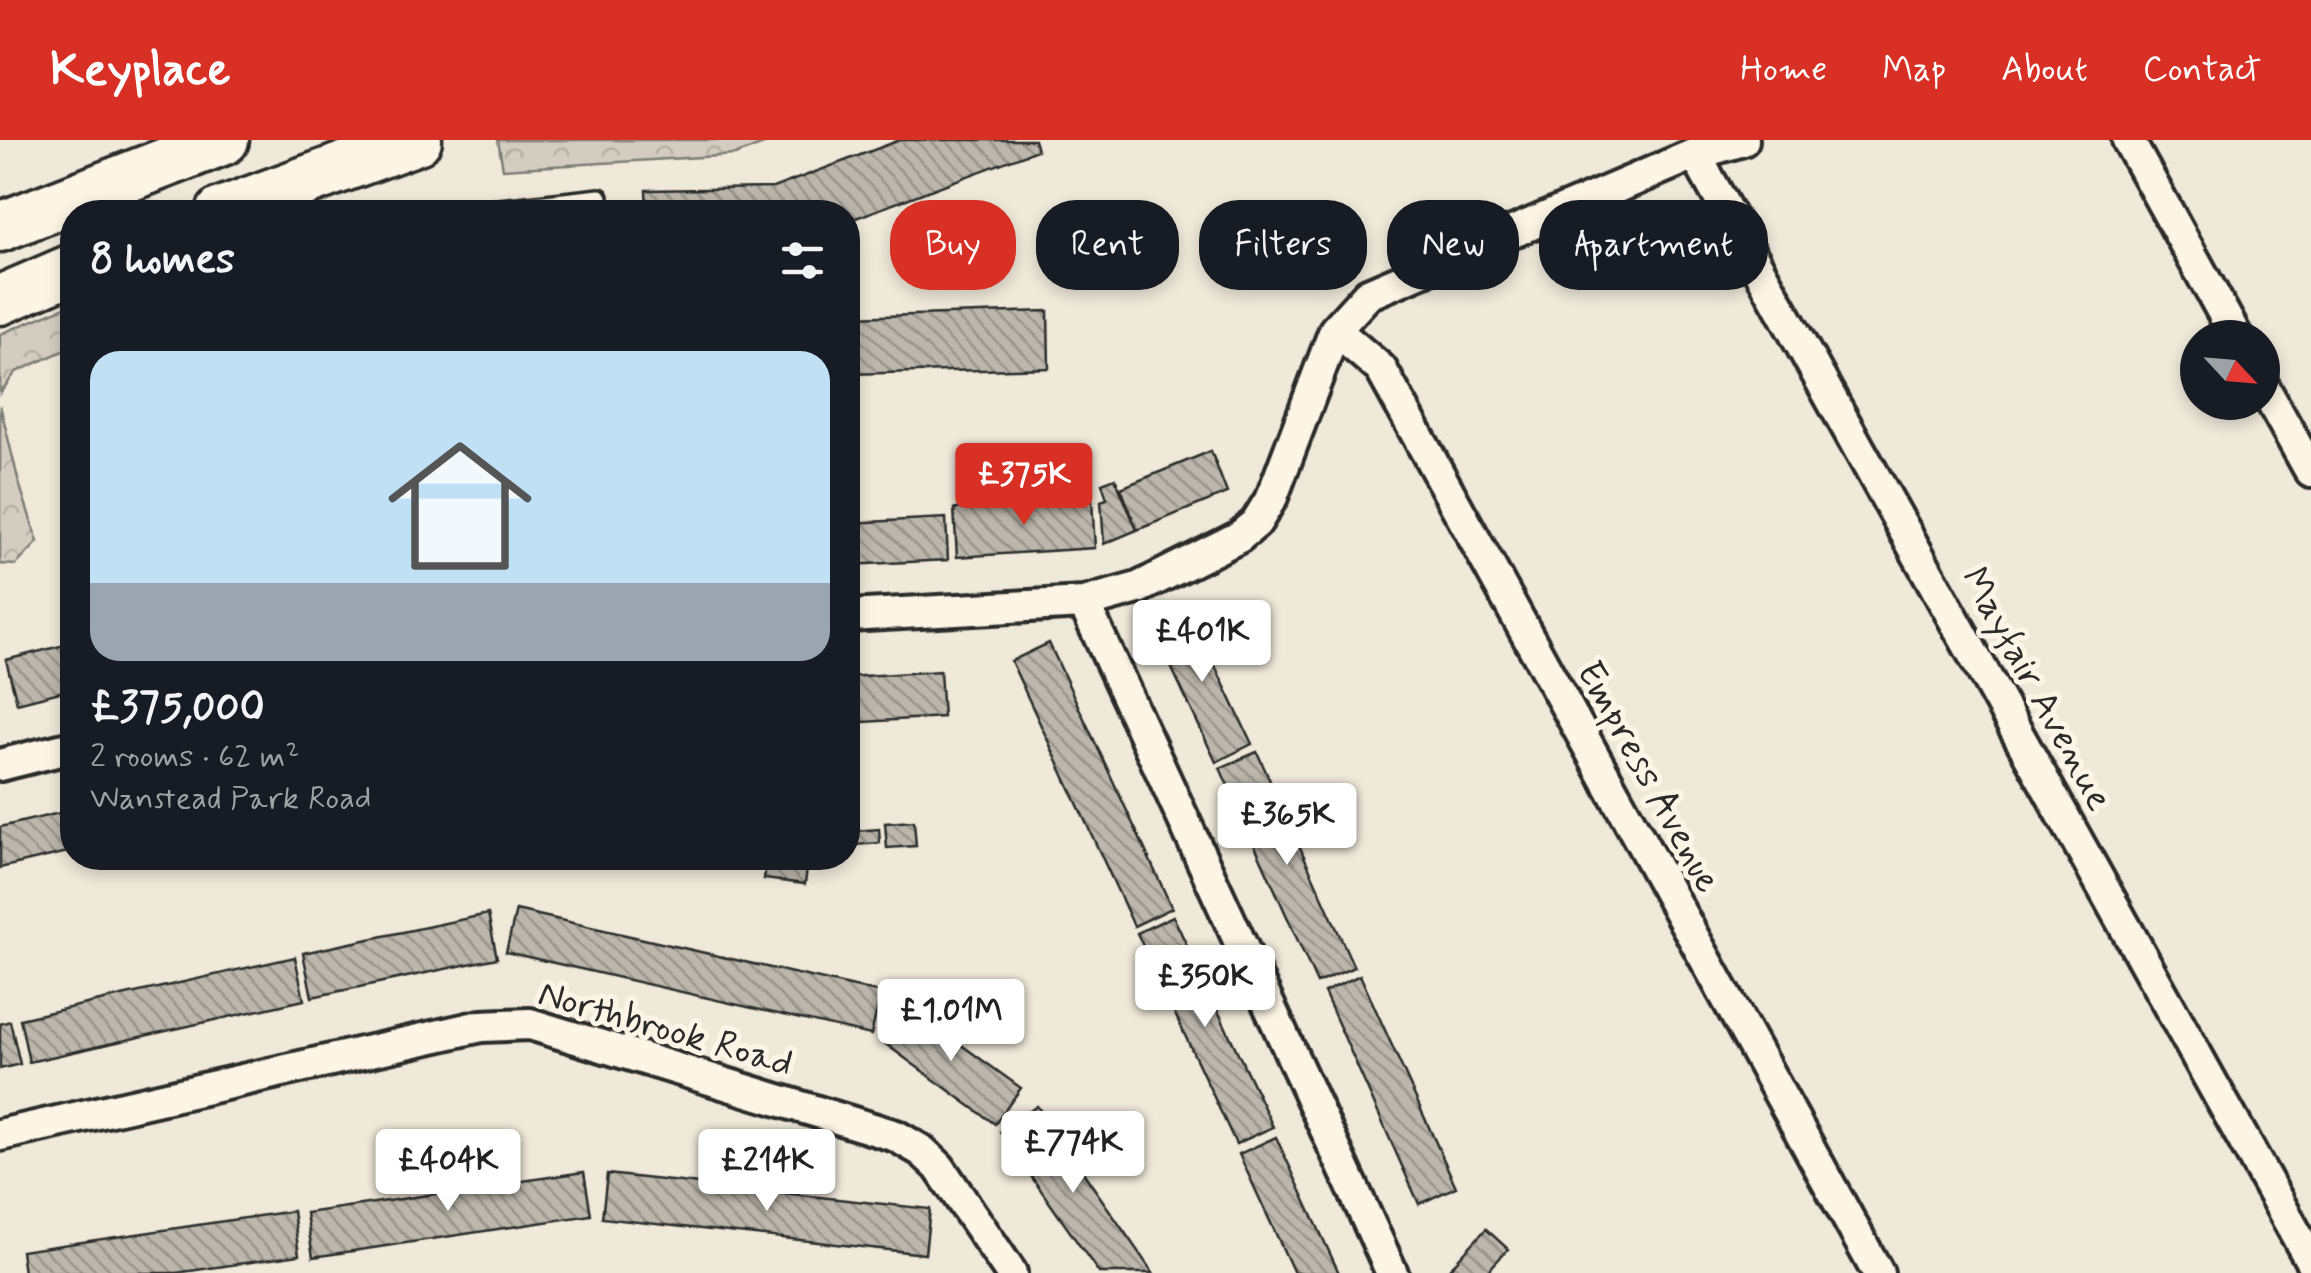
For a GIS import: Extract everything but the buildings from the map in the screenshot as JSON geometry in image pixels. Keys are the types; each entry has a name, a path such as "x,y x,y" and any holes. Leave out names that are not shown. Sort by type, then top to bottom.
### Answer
{"highway":[{"path":"70,200 224,140"},
{"path":"253,200 416,140"},
{"path":"0,227 60,204"},
{"path":"0,300 60,274"}],"street":[{"path":"860,615 1084,603 1138,588 1239,537 1256,523 1272,497 1335,330 1368,294 1695,154 1742,140"},
{"path":"2128,140 2227,320"},
{"name":"Mayfair Avenue","path":"1695,154 2311,1262"},
{"name":"Empress Avenue","path":"1335,330 1381,369 1878,1273"},
{"path":"2280,416 2311,472"},
{"path":"1084,603 1392,1273"},
{"path":"0,765 60,750"},
{"name":"Northbrook Road","path":"0,1135 481,1026 530,1024 896,1136 922,1151 939,1167 1011,1273"}],"lane":[{"path":"566,200 600,196"}],"green space":[{"path":"498,140 774,140 735,155 503,169"},
{"path":"60,309 60,352 16,372 0,393 0,334"},
{"path":"0,405 38,542 16,565 0,564"}]}
